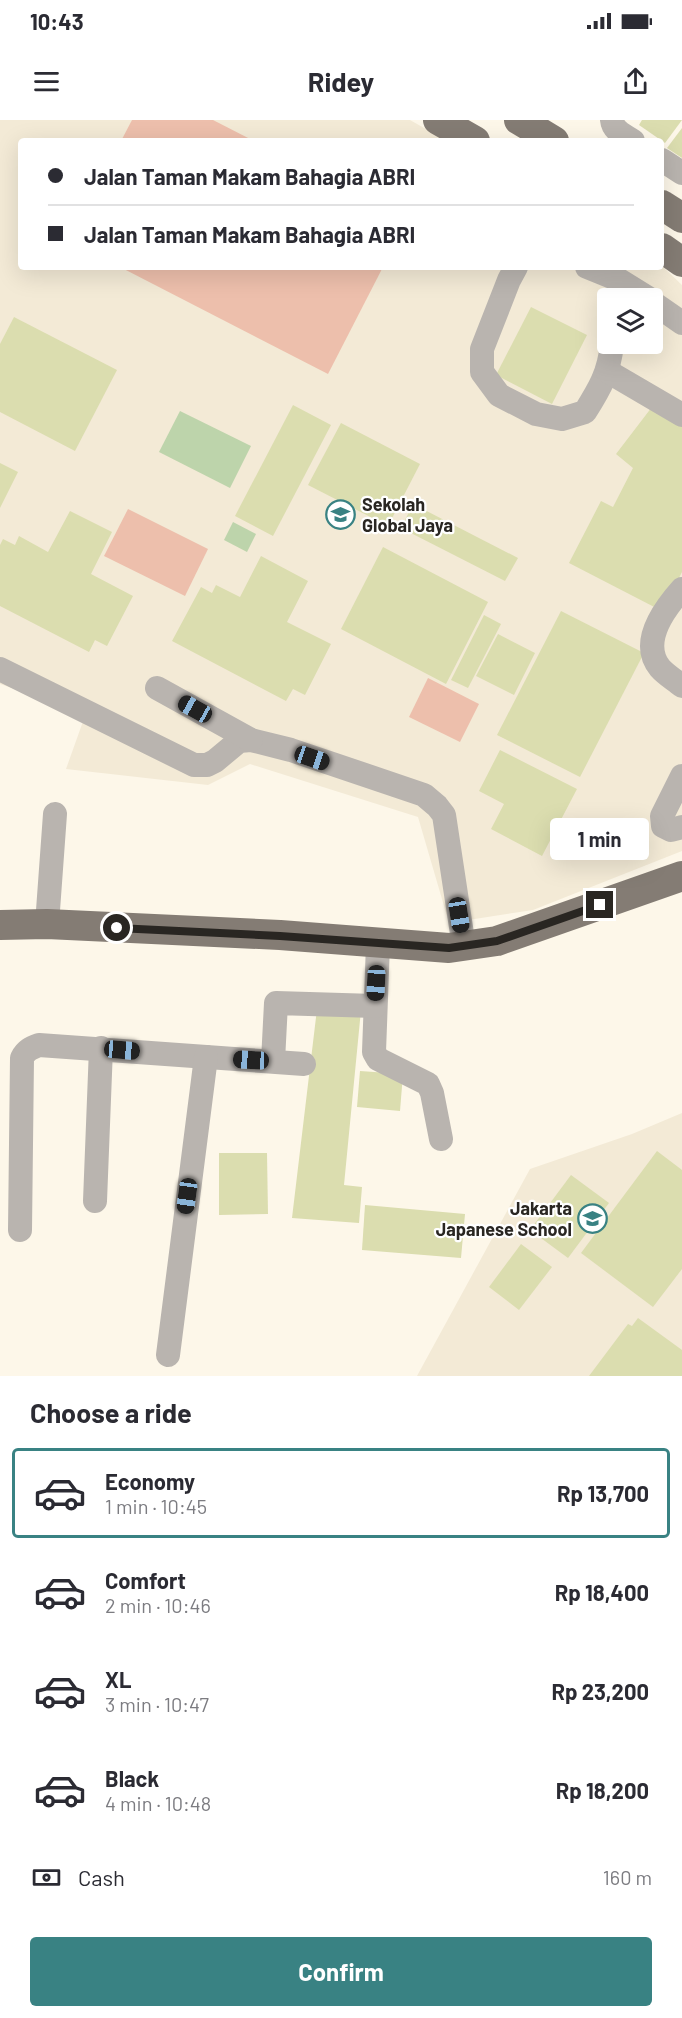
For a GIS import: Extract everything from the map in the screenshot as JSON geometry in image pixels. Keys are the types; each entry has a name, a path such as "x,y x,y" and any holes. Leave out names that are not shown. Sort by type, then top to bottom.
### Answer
{"main road":[{"path":"438,120 470,138"},
{"path":"519,120 549,138"},
{"path":"664,206 682,218"},
{"path":"664,249 682,261"},
{"path":"0,925 47,924 280,936 449,948 464,947 497,941 682,876"}],"street":[{"path":"612,120 615,130 628,138"},
{"path":"664,161 682,173"},
{"path":"514,270 482,349 482,372 499,395 536,414 562,419 585,412 603,383 610,354"},
{"path":"594,270 620,282"},
{"path":"663,310 682,323"},
{"path":"607,371 682,415"},
{"path":"682,589 667,606 654,633 653,651 659,667 682,686"},
{"path":"0,669 194,765 207,765 239,741 252,740"},
{"path":"157,688 252,740 291,750 424,795 437,806 444,816 464,947"},
{"path":"682,776 662,816 663,826 671,830 682,827"},
{"path":"47,924 55,814"},
{"path":"378,944 374,1052 378,1059 428,1084 441,1138"},
{"path":"273,1061 276,1002 375,1006"},
{"path":"20,1230 22,1058 25,1052 39,1045 304,1064"},
{"path":"95,1201 101,1048"},
{"path":"168,1355 206,1057"}],"shaded area":[{"name":"Sekolah Global Jaya","path":"0,120 410,120 442,138 18,138 18,270 664,270 664,268 682,285 682,851 533,910 449,923 418,817 250,764 208,785 66,769 86,713 0,684"},
{"path":"132,120 213,120 248,138 123,138"},
{"path":"126,270 381,270 328,374"},
{"path":"180,411 251,446 230,488 159,452"},
{"path":"128,509 208,549 185,596 104,556"},
{"path":"233,522 256,534 247,552 224,540"},
{"path":"428,678 479,704 460,742 409,717"},
{"name":"Jakarta Japanese School","path":"682,1113 682,1376 417,1376 530,1169 632,1134"}],"building":[{"path":"642,120 682,120 665,143 664,138 658,138 639,125"},
{"path":"682,128 682,158 667,148"},
{"path":"531,307 587,335 552,404 496,375"},
{"path":"14,317 117,370 75,451 0,412 0,344"},
{"path":"655,403 682,420 682,572 662,611 569,563 601,501 613,507 633,468 616,454"},
{"path":"293,405 331,425 273,536 235,516"},
{"path":"341,423 420,464 388,526 308,485"},
{"path":"0,463 18,472 0,508"},
{"path":"413,504 518,558 505,581 401,528"},
{"path":"70,511 112,532 91,574 133,596 107,646 95,640 89,652 0,606 0,545 3,539 15,545 19,536 48,552"},
{"path":"383,547 488,602 446,684 341,629"},
{"path":"261,556 308,581 287,622 331,644 305,695 293,689 286,701 172,641 201,587 212,593 216,585 240,597"},
{"path":"561,611 644,653 580,777 497,735"},
{"path":"484,615 501,624 468,688 451,680"},
{"path":"498,634 535,653 514,695 476,676"},
{"path":"500,750 577,789 542,856 491,829 504,804 479,791"},
{"path":"317,1009 361,1010 344,1185 362,1187 359,1223 292,1218"},
{"path":"360,1071 403,1074 400,1111 357,1107"},
{"path":"657,1151 682,1170 682,1269 653,1307 581,1253"},
{"path":"219,1153 267,1153 268,1214 219,1215"},
{"path":"571,1175 609,1203 568,1258 530,1230"},
{"path":"365,1205 465,1214 461,1258 362,1250"},
{"path":"521,1244 552,1267 519,1310 489,1287"},
{"path":"638,1318 682,1350 682,1376 589,1376 628,1324 632,1326"}],"place":[{"name":"Sekolah Global Jaya","path":"341,514"},
{"name":"Jakarta Japanese School","path":"593,1218"}],"route":[{"path":"117,928 280,936 449,948 497,941 600,905"}]}
